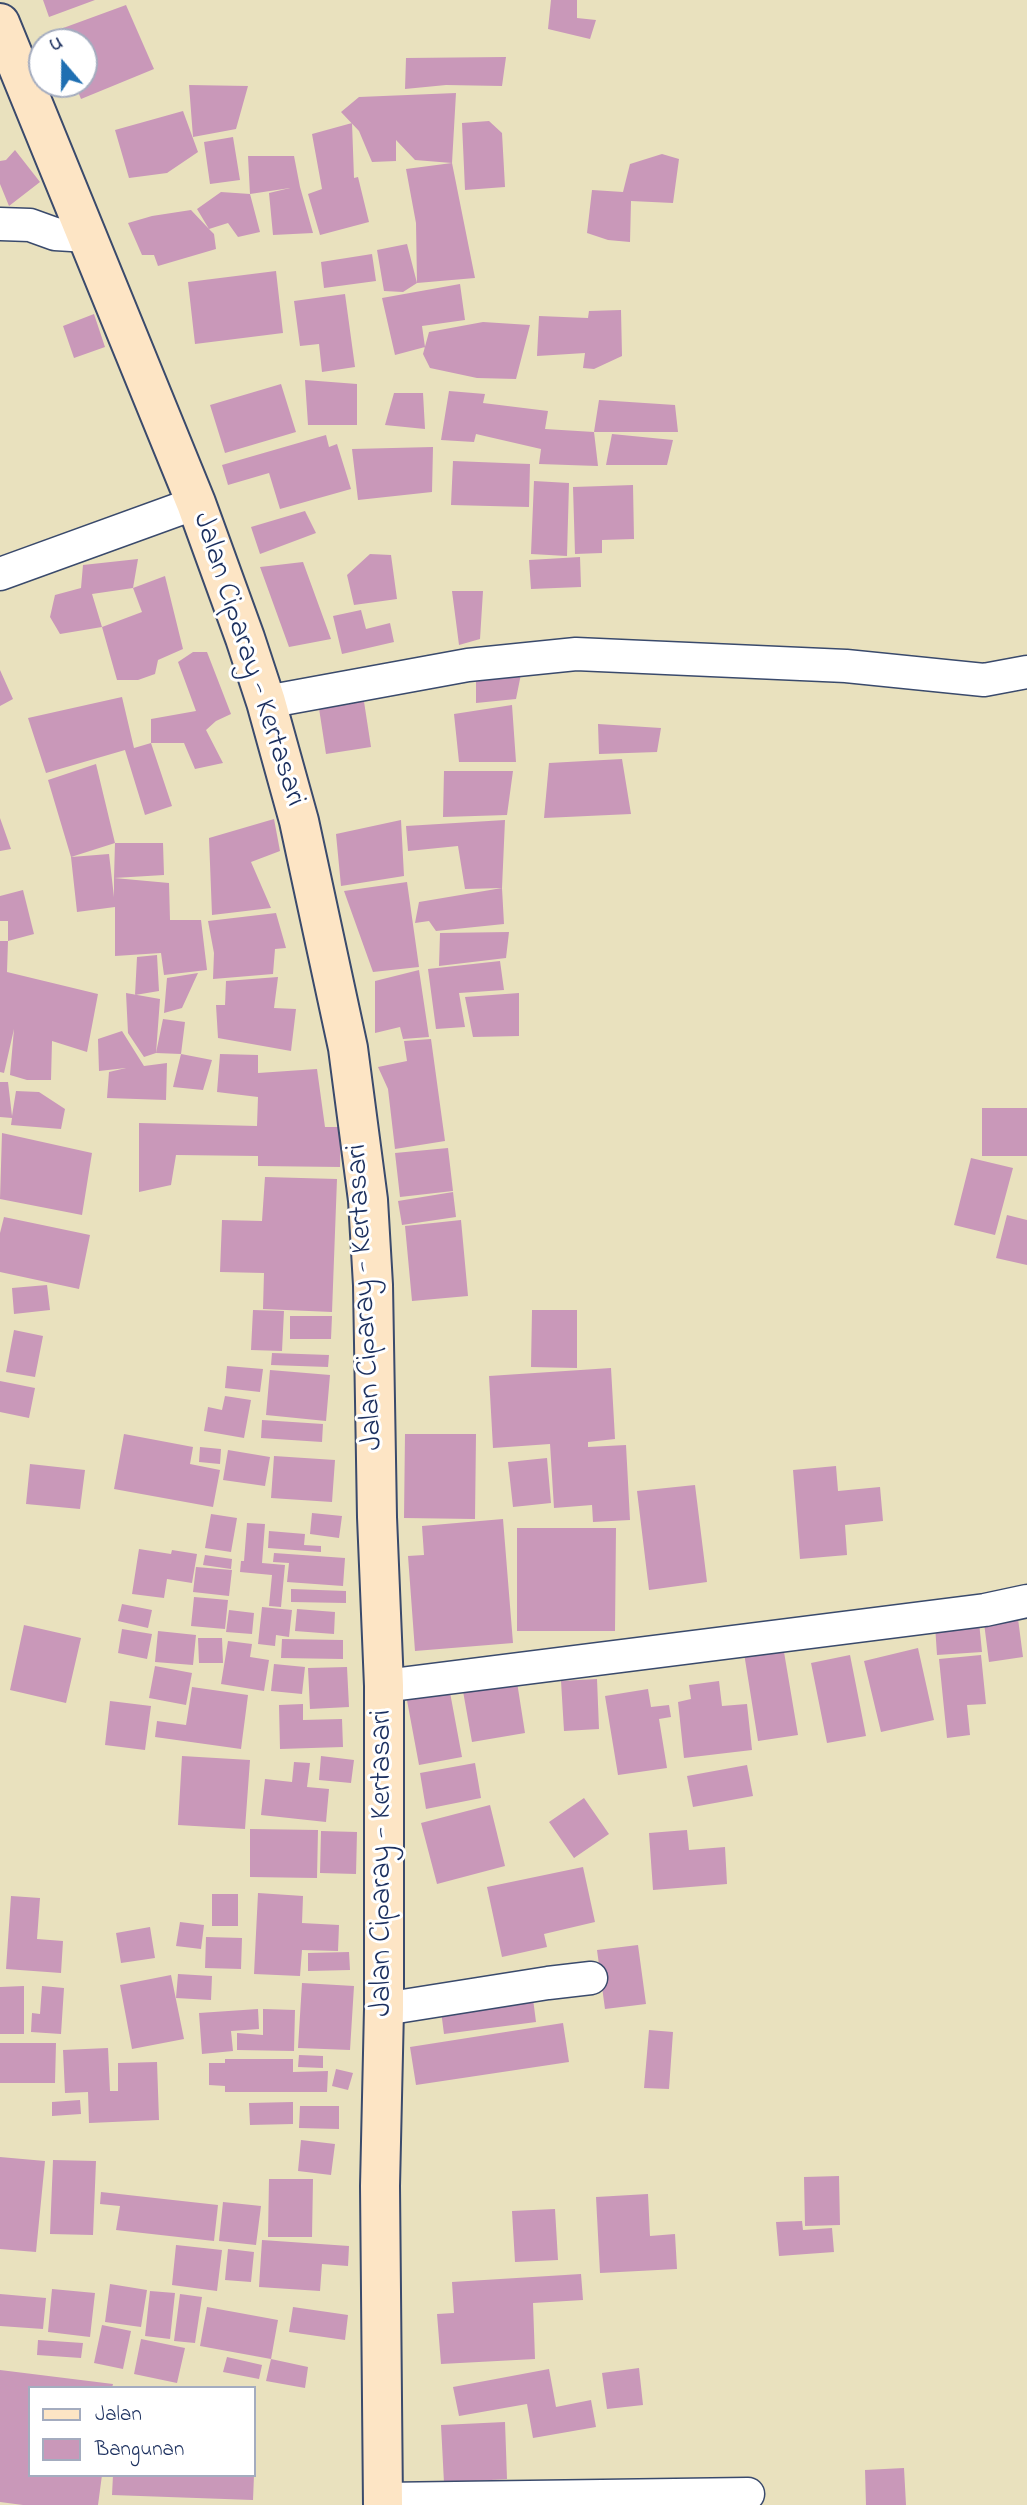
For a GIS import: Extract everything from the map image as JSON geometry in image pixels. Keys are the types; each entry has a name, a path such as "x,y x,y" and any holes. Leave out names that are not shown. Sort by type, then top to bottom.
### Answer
{"main road":[{"name":"Jalan Ciparay - Kertasari","path":"0,23 196,503 267,702 299,821 348,1048 368,1200 373,1285 377,1517 384,1686 384,2009 380,2186 383,2502"}],"street":[{"path":"0,224 30,225 55,234 89,236"},
{"path":"0,574 196,503"},
{"path":"267,702 468,665 576,654 846,666 984,680 1027,672"},
{"path":"384,1686 985,1610 1027,1601"},
{"path":"384,2009 591,1978"},
{"path":"383,2502 748,2494"}],"building":[{"path":"43,0 95,0 49,17"},
{"path":"551,0 577,0 577,18 596,20 590,39 548,29"},
{"path":"126,5 154,69 98,92 98,28 63,28"},
{"path":"506,57 502,86 446,85 405,89 406,58"},
{"path":"189,85 248,86 236,129 193,137"},
{"path":"456,93 452,163 415,160 396,140 396,161 372,162 359,131 341,112 359,97"},
{"path":"183,111 198,152 167,173 129,178 115,130"},
{"path":"489,121 502,133 505,187 465,190 462,123"},
{"path":"352,123 354,178 358,177 369,222 320,235 308,194 322,189 312,134"},
{"path":"233,137 240,180 210,184 204,142"},
{"path":"15,150 40,182 9,206 0,184 0,161 6,160"},
{"path":"662,154 679,159 673,203 631,201 630,242 608,240 587,233 592,190 623,192 630,164"},
{"path":"248,156 294,156 313,233 273,235 269,193 290,188 250,194"},
{"path":"452,163 475,278 417,283 416,223 406,169"},
{"path":"221,192 250,194 260,232 238,237 228,223 209,229 197,209"},
{"path":"191,210 214,234 216,249 158,266 154,255 142,255 128,223"},
{"path":"407,244 417,283 403,292 384,291 377,250"},
{"path":"372,254 376,281 324,288 321,262"},
{"path":"276,271 283,333 195,344 188,282"},
{"path":"460,284 465,320 422,326 425,347 395,355 382,298"},
{"path":"345,294 355,367 322,372 319,344 300,346 294,301"},
{"path":"621,310 622,356 594,369 583,368 585,353 537,356 539,316 588,318 589,311"},
{"path":"94,314 105,347 74,358 63,326"},
{"path":"483,322 530,325 516,379 477,378 430,368 423,354 429,332"},
{"path":"305,380 357,384 357,425 308,425"},
{"path":"281,384 296,432 225,453 210,405"},
{"path":"449,391 485,394 483,403 548,411 545,429 594,432 598,466 539,464 541,449 476,434 474,442 441,440"},
{"path":"394,393 423,393 425,429 385,425"},
{"path":"599,400 675,405 678,432 594,432"},
{"path":"612,434 673,440 667,465 606,465"},
{"path":"326,435 329,447 337,444 351,489 280,509 269,473 228,485 222,465"},
{"path":"433,447 432,492 358,500 352,449"},
{"path":"453,461 530,464 529,507 451,505"},
{"path":"534,481 569,483 567,556 531,554"},
{"path":"633,485 634,539 602,540 602,553 575,554 573,487"},
{"path":"305,511 316,533 260,554 251,527"},
{"path":"370,554 391,555 397,599 354,605 347,575"},
{"path":"580,557 581,587 531,589 529,560"},
{"path":"138,559 133,588 92,594 102,627 60,634 50,617 55,595 81,588 83,565"},
{"path":"303,562 331,639 289,647 260,567"},
{"path":"165,576 183,649 158,660 155,674 138,680 117,680 102,627 142,612 133,588"},
{"path":"452,591 483,591 480,639 459,645"},
{"path":"361,610 366,629 390,623 394,642 342,654 333,616"},
{"path":"193,652 207,652 231,714 216,721 206,730 223,763 195,769 184,743 151,743 151,719 196,711 178,662"},
{"path":"523,664 516,699 476,703 476,670"},
{"path":"0,670 13,699 0,706"},
{"path":"363,695 371,747 326,754 318,702"},
{"path":"122,697 134,748 151,743 172,806 145,815 125,750 46,773 28,718"},
{"path":"512,705 516,762 459,762 454,714"},
{"path":"598,724 661,728 657,752 599,754"},
{"path":"622,759 631,814 544,818 549,763"},
{"path":"96,764 115,843 71,857 48,780"},
{"path":"444,771 513,771 507,815 443,817"},
{"path":"0,818 11,849 0,851"},
{"path":"274,819 280,851 251,862 271,908 212,915 209,838"},
{"path":"401,820 404,876 341,886 336,834"},
{"path":"505,820 502,888 465,889 458,846 408,851 406,826"},
{"path":"115,843 163,843 164,875 114,878"},
{"path":"109,854 114,897 114,878 169,883 170,920 201,920 207,970 164,975 161,953 115,956 115,907 77,912 71,857"},
{"path":"407,882 419,967 373,972 344,891"},
{"path":"502,888 504,924 436,931 429,921 415,923 419,902"},
{"path":"23,890 34,934 8,941 8,921 0,921 0,896"},
{"path":"276,913 286,948 275,949 273,974 213,979 214,953 208,921"},
{"path":"509,932 506,958 439,966 440,933"},
{"path":"0,941 8,941 7,972 98,994 87,1052 52,1041 51,1080 27,1080 10,1075 14,1029 4,1073 0,1072"},
{"path":"157,955 159,991 135,995 137,957"},
{"path":"500,961 504,990 459,993 465,1027 436,1029 428,969"},
{"path":"419,970 429,1037 403,1039 400,1027 375,1033 375,981"},
{"path":"198,973 182,1008 164,1013 167,978"},
{"path":"278,977 274,1008 296,1009 291,1051 218,1038 216,1005 225,1005 226,981"},
{"path":"126,993 160,999 156,1053 144,1057 128,1033"},
{"path":"519,993 519,1036 473,1037 465,997"},
{"path":"163,1019 185,1022 181,1054 156,1053"},
{"path":"122,1031 144,1066 167,1063 166,1100 107,1098 109,1072 126,1068 99,1071 98,1039"},
{"path":"431,1039 445,1141 395,1149 388,1089 378,1067 407,1061 404,1041"},
{"path":"181,1054 212,1060 203,1090 173,1087"},
{"path":"220,1054 258,1055 258,1073 317,1069 325,1127 341,1127 340,1167 258,1166 258,1156 176,1155 171,1185 139,1192 139,1123 257,1126 258,1097 217,1092"},
{"path":"0,1082 8,1082 12,1116 16,1091 39,1092 65,1109 61,1129 11,1125 12,1118 0,1117"},
{"path":"982,1108 1027,1108 1027,1156 982,1156"},
{"path":"2,1133 92,1153 82,1215 0,1199"},
{"path":"448,1148 453,1191 400,1197 395,1153"},
{"path":"971,1158 1013,1168 995,1235 954,1225"},
{"path":"265,1177 337,1179 332,1312 263,1309 264,1273 220,1272 222,1220 262,1221"},
{"path":"453,1192 456,1217 402,1225 398,1201"},
{"path":"1007,1215 1027,1220 1027,1265 996,1258"},
{"path":"4,1217 90,1235 79,1289 0,1272 0,1233"},
{"path":"461,1220 468,1296 412,1301 405,1226"},
{"path":"47,1285 50,1310 14,1314 12,1288"},
{"path":"253,1310 284,1311 282,1351 251,1350"},
{"path":"532,1310 577,1310 577,1368 531,1367"},
{"path":"290,1316 332,1316 331,1339 290,1339"},
{"path":"14,1330 43,1336 35,1377 6,1372"},
{"path":"272,1353 329,1355 328,1367 271,1365"},
{"path":"227,1366 263,1369 260,1392 225,1388"},
{"path":"611,1368 615,1439 588,1442 588,1447 626,1445 630,1520 593,1522 592,1505 554,1508 550,1444 493,1448 489,1376"},
{"path":"270,1370 330,1375 326,1421 266,1415"},
{"path":"0,1381 35,1388 29,1418 0,1412"},
{"path":"225,1396 251,1400 244,1438 204,1431 208,1407 222,1410"},
{"path":"262,1420 323,1424 322,1442 261,1438"},
{"path":"124,1434 193,1447 190,1464 220,1470 213,1507 114,1489"},
{"path":"405,1434 476,1434 475,1519 404,1518"},
{"path":"200,1447 221,1449 220,1464 199,1462"},
{"path":"228,1450 270,1457 265,1486 223,1480"},
{"path":"274,1456 335,1460 332,1502 271,1498"},
{"path":"547,1458 551,1503 513,1507 508,1462"},
{"path":"30,1464 85,1470 80,1509 26,1504"},
{"path":"836,1466 838,1491 880,1487 883,1521 845,1525 847,1555 800,1559 793,1470"},
{"path":"695,1485 707,1582 649,1590 637,1491"},
{"path":"312,1513 342,1516 339,1538 310,1534"},
{"path":"211,1514 237,1518 231,1552 205,1548"},
{"path":"503,1519 513,1643 415,1651 408,1556 424,1555 422,1526"},
{"path":"247,1523 265,1524 262,1563 285,1565 281,1607 269,1606 272,1575 240,1572 241,1561 244,1561"},
{"path":"517,1528 616,1528 615,1631 517,1631"},
{"path":"269,1531 305,1534 304,1545 321,1546 321,1552 268,1548"},
{"path":"139,1549 171,1554 172,1550 197,1554 192,1583 167,1579 164,1598 132,1594"},
{"path":"274,1553 345,1558 343,1586 287,1582 289,1563 273,1562"},
{"path":"205,1555 232,1559 231,1569 203,1565"},
{"path":"196,1567 232,1570 229,1596 193,1592"},
{"path":"291,1589 346,1591 346,1603 291,1602"},
{"path":"194,1597 228,1600 225,1629 191,1626"},
{"path":"122,1604 152,1610 148,1628 118,1621"},
{"path":"262,1607 292,1610 289,1637 276,1635 275,1646 258,1644"},
{"path":"297,1609 335,1612 334,1634 295,1631"},
{"path":"229,1610 254,1613 252,1634 226,1632"},
{"path":"1017,1611 1023,1657 989,1662 983,1615"},
{"path":"979,1622 982,1652 937,1655 935,1625"},
{"path":"24,1625 81,1638 66,1703 10,1690"},
{"path":"122,1629 152,1634 147,1659 118,1653"},
{"path":"158,1631 196,1635 193,1665 155,1662"},
{"path":"198,1638 222,1638 223,1663 199,1663"},
{"path":"282,1639 343,1640 343,1659 281,1658"},
{"path":"228,1641 252,1644 250,1657 269,1660 264,1691 221,1684"},
{"path":"783,1646 798,1735 758,1741 744,1653"},
{"path":"918,1648 934,1720 881,1732 864,1661"},
{"path":"850,1655 866,1736 827,1743 811,1663"},
{"path":"981,1655 986,1704 967,1705 970,1735 947,1738 939,1659"},
{"path":"274,1664 305,1667 302,1694 271,1691"},
{"path":"155,1666 192,1673 186,1705 149,1698"},
{"path":"347,1667 349,1707 310,1709 308,1668"},
{"path":"597,1679 599,1729 564,1731 561,1681"},
{"path":"719,1681 722,1706 747,1704 752,1750 684,1758 678,1702 691,1699 689,1685"},
{"path":"517,1682 525,1733 472,1742 463,1691"},
{"path":"192,1687 248,1695 241,1749 155,1737 157,1721 186,1725"},
{"path":"449,1687 462,1757 419,1765 406,1695"},
{"path":"648,1689 651,1707 669,1705 671,1717 659,1719 667,1768 618,1775 605,1696"},
{"path":"110,1701 151,1706 145,1750 105,1745"},
{"path":"303,1704 303,1720 342,1719 343,1747 280,1749 279,1705"},
{"path":"182,1756 250,1760 245,1829 178,1825"},
{"path":"321,1756 354,1760 351,1783 319,1780"},
{"path":"294,1762 310,1763 307,1787 329,1789 326,1822 261,1815 265,1779 292,1782"},
{"path":"475,1763 481,1798 426,1809 420,1773"},
{"path":"747,1765 753,1796 693,1807 687,1776"},
{"path":"584,1798 609,1834 574,1858 549,1822"},
{"path":"490,1805 505,1866 437,1884 421,1823"},
{"path":"250,1829 318,1830 317,1878 250,1877"},
{"path":"687,1830 689,1850 725,1847 727,1884 653,1890 649,1833"},
{"path":"321,1831 357,1832 356,1874 320,1873"},
{"path":"583,1867 595,1922 544,1934 547,1947 502,1957 487,1887"},
{"path":"258,1893 303,1896 302,1923 339,1925 338,1951 302,1950 300,1976 254,1974"},
{"path":"212,1894 238,1894 238,1926 212,1926"},
{"path":"11,1896 40,1898 37,1939 63,1941 61,1973 6,1969"},
{"path":"180,1922 204,1925 201,1949 176,1946"},
{"path":"150,1927 155,1958 121,1963 116,1933"},
{"path":"206,1937 242,1938 241,1969 205,1968"},
{"path":"638,1945 646,2004 605,2009 597,1950"},
{"path":"349,1952 350,1970 308,1971 308,1953"},
{"path":"178,1974 212,1976 211,2000 176,1998"},
{"path":"171,1975 184,2039 132,2049 120,1985"},
{"path":"302,1983 354,1986 350,2050 298,2048"},
{"path":"24,1986 24,2034 0,2034 0,1987"},
{"path":"42,1986 64,1988 61,2034 31,2032 32,2013 40,2014"},
{"path":"532,1991 536,2022 444,2034 440,2003"},
{"path":"258,2009 259,2029 231,2031 233,2051 202,2054 199,2013"},
{"path":"263,2009 295,2010 294,2051 237,2050 237,2033 263,2035"},
{"path":"563,2023 569,2062 416,2085 410,2047"},
{"path":"649,2030 673,2032 669,2089 644,2088"},
{"path":"0,2043 56,2043 55,2083 0,2083"},
{"path":"108,2048 110,2091 118,2091 118,2063 157,2062 159,2120 89,2123 88,2092 65,2093 63,2050"},
{"path":"299,2055 323,2056 323,2068 298,2067"},
{"path":"225,2059 293,2059 293,2072 328,2071 327,2092 225,2092 225,2086 209,2085 209,2063 225,2063"},
{"path":"336,2069 353,2073 348,2090 332,2086"},
{"path":"80,2100 81,2114 52,2116 52,2102"},
{"path":"293,2102 293,2124 250,2125 249,2103"},
{"path":"300,2106 339,2106 339,2129 299,2128"},
{"path":"301,2140 335,2144 331,2175 298,2171"},
{"path":"0,2157 45,2161 36,2252 0,2249"},
{"path":"53,2160 96,2161 93,2235 50,2234"},
{"path":"839,2176 840,2225 805,2226 804,2177"},
{"path":"269,2179 313,2179 312,2237 268,2237"},
{"path":"101,2192 218,2205 214,2241 116,2230 120,2206 100,2204"},
{"path":"648,2194 650,2236 675,2234 677,2269 600,2273 596,2197"},
{"path":"223,2202 261,2206 256,2245 219,2241"},
{"path":"555,2209 558,2260 515,2262 512,2211"},
{"path":"802,2221 803,2230 832,2228 834,2252 779,2256 776,2222"},
{"path":"262,2240 349,2246 348,2266 322,2264 320,2291 259,2287"},
{"path":"176,2245 222,2250 217,2291 172,2285"},
{"path":"228,2249 254,2252 251,2282 225,2280"},
{"path":"581,2274 583,2300 533,2303 535,2359 441,2364 437,2314 454,2313 452,2282"},
{"path":"110,2284 147,2290 141,2327 105,2322"},
{"path":"52,2289 95,2293 90,2337 48,2332"},
{"path":"150,2291 175,2293 170,2339 145,2336"},
{"path":"0,2294 46,2298 43,2329 0,2326"},
{"path":"180,2294 202,2297 195,2343 174,2341"},
{"path":"207,2307 278,2320 271,2359 200,2346"},
{"path":"293,2307 348,2315 345,2340 289,2332"},
{"path":"102,2325 131,2331 123,2369 94,2363"},
{"path":"141,2339 185,2348 177,2383 134,2374"},
{"path":"38,2340 83,2343 81,2358 37,2355"},
{"path":"227,2357 262,2365 259,2379 223,2372"},
{"path":"271,2359 308,2367 305,2388 266,2381"},
{"path":"639,2368 643,2405 607,2409 602,2373"},
{"path":"549,2369 556,2407 591,2400 596,2427 533,2438 527,2404 459,2416 453,2387"},
{"path":"0,2370 113,2384 28,2386 28,2477 102,2477 98,2505 23,2505 0,2502"},
{"path":"505,2422 507,2479 444,2483 441,2425"},
{"path":"904,2468 906,2505 866,2505 865,2470"},
{"path":"113,2477 254,2477 253,2500 112,2495"}]}
